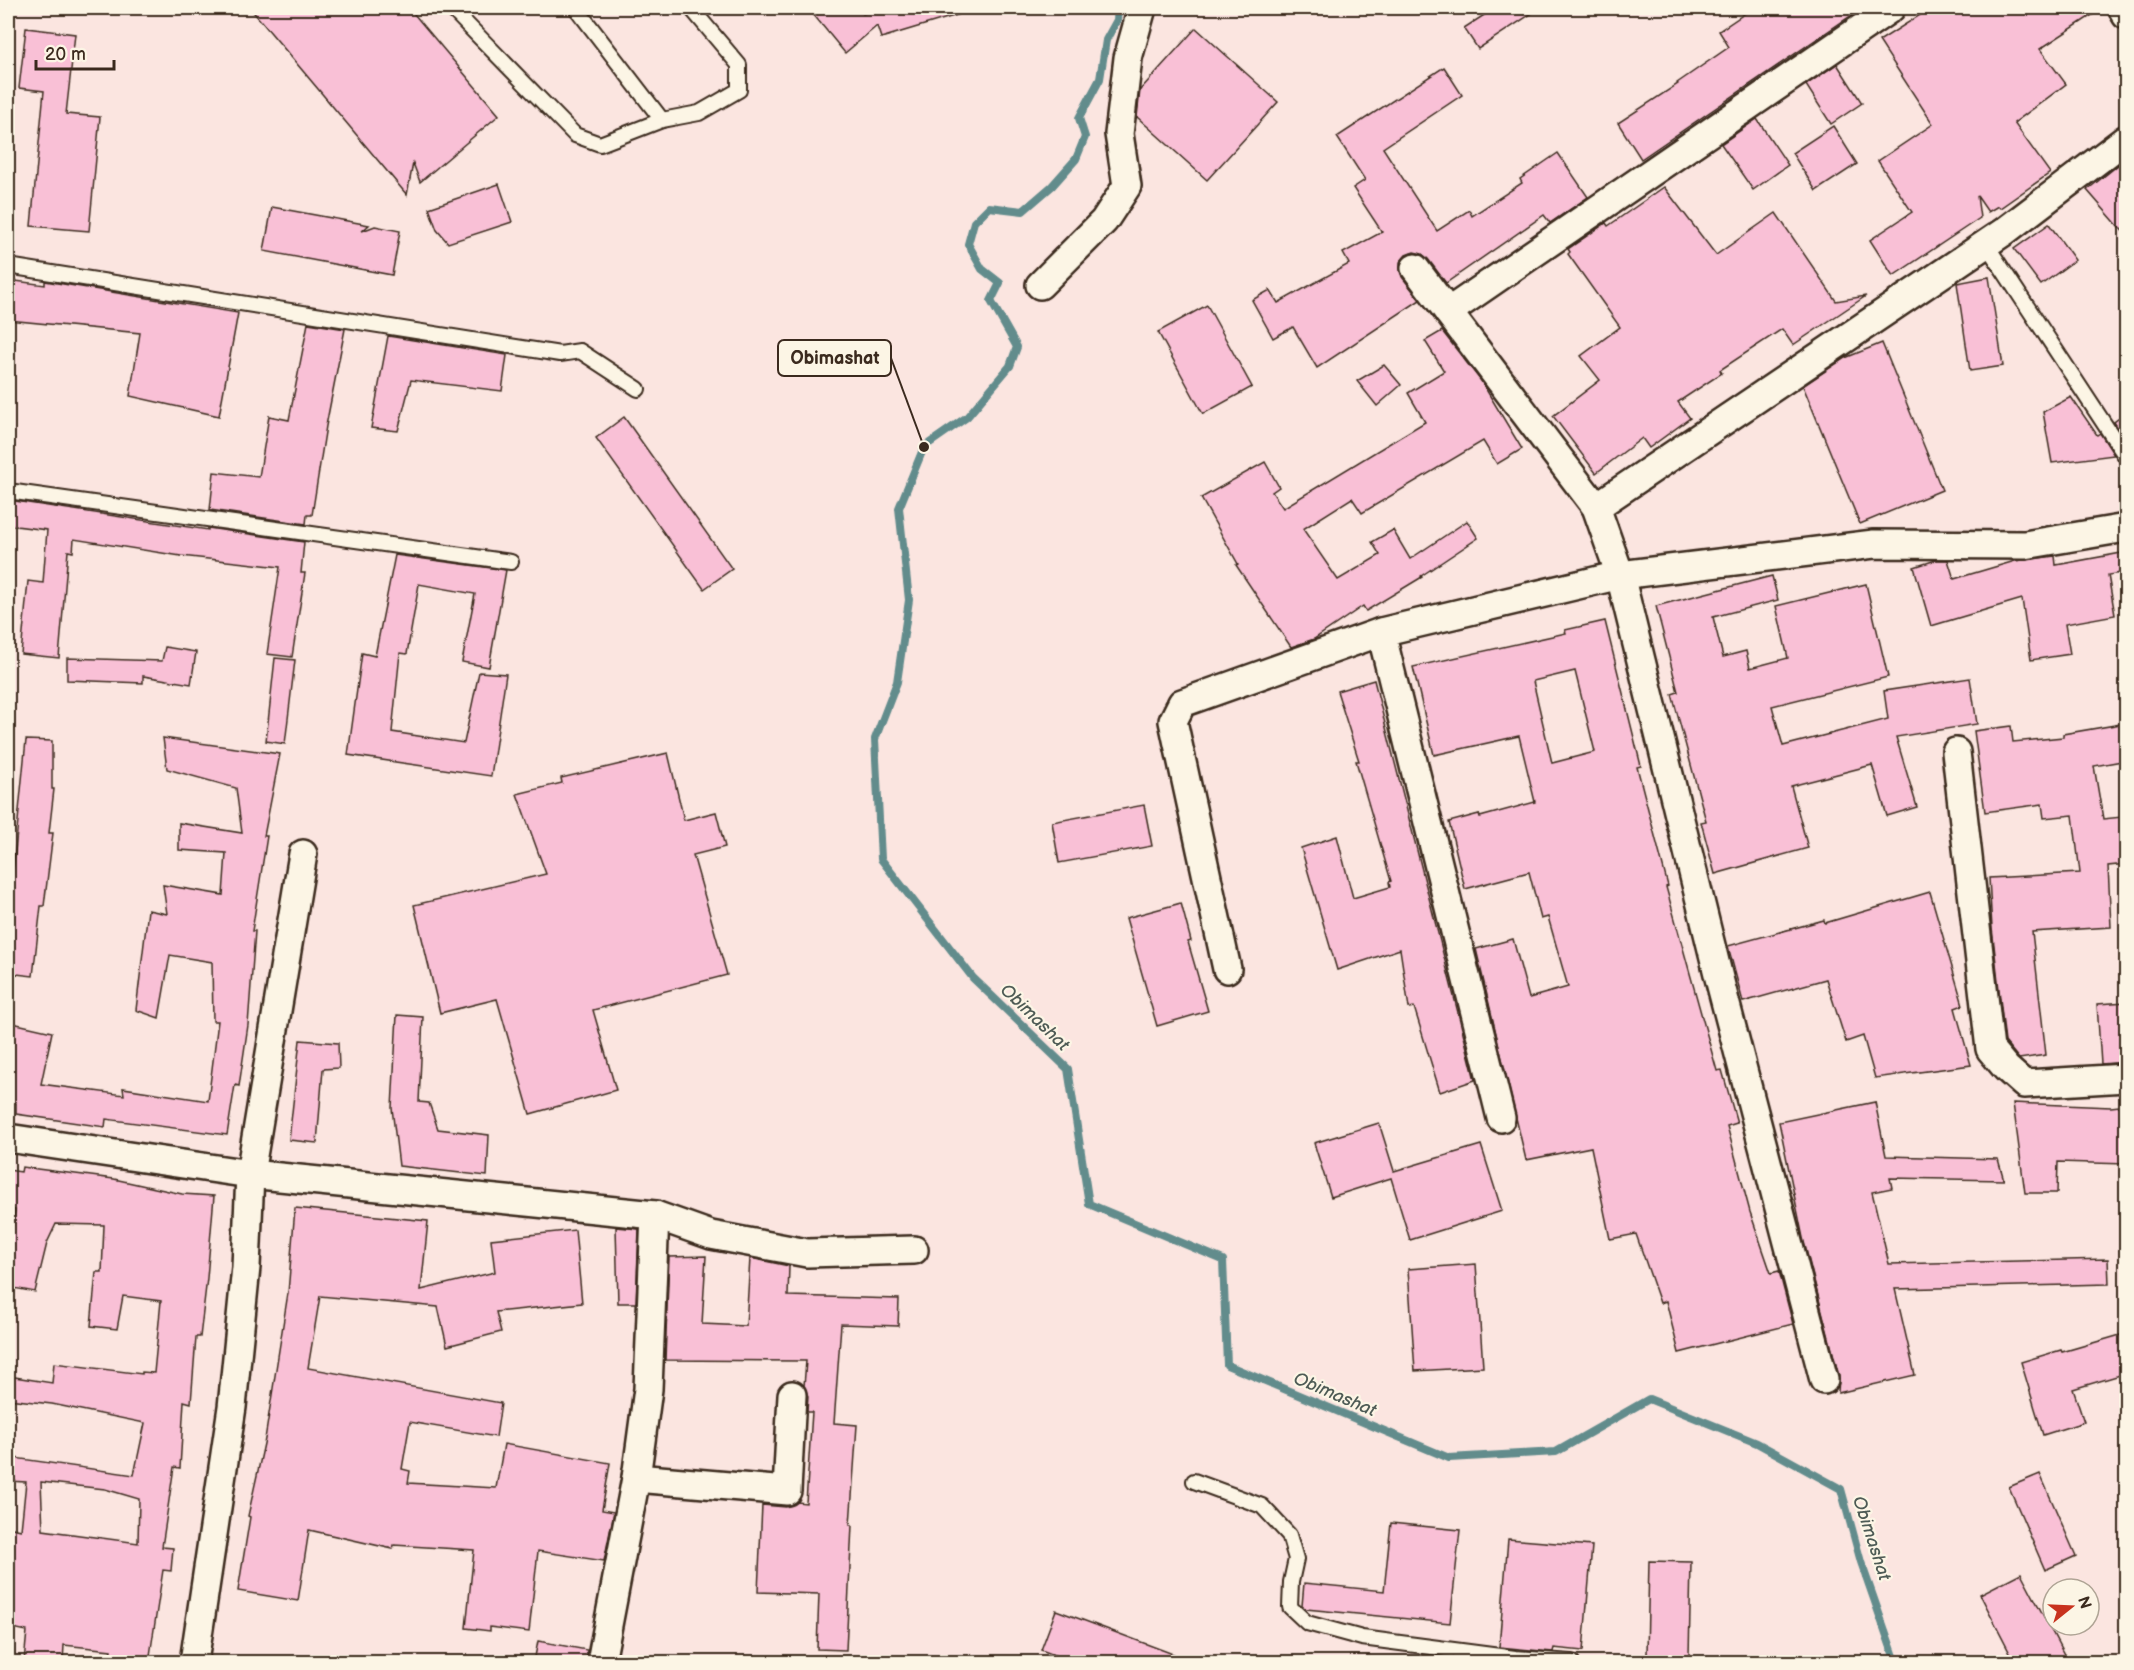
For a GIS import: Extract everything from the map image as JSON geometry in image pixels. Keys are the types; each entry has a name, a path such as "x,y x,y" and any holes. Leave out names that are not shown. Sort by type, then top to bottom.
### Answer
{"street":[{"path":"1040,285 1104,221 1127,186 1119,134 1128,58 1143,8"},
{"path":"1448,312 1891,8"},
{"path":"2122,8 2127,15"},
{"path":"1596,507 1986,244 2127,139"},
{"path":"1415,268 1596,507 1620,575 1719,978 1824,1380"},
{"path":"1227,969 1173,721 1182,703 1381,632 1620,575 1874,544 2025,545 2127,528"},
{"path":"1381,632 1501,1118"},
{"path":"1956,752 1990,1049 2024,1084 2127,1078"},
{"path":"194,1662 232,1407 246,1267 249,1174 303,854"},
{"path":"8,1138 249,1174 655,1215 711,1235 807,1253 914,1250"},
{"path":"601,1662 636,1478 648,1389 655,1215"},
{"path":"636,1478 787,1491 792,1395"}],"lane":[{"path":"451,8 575,135 600,144 662,120 699,113 739,90 739,65 691,8"},
{"path":"576,8 662,120"},
{"path":"1986,244 2127,457"},
{"path":"8,266 560,354 580,351 638,389"},
{"path":"8,491 511,562"},
{"path":"1194,1481 1262,1506 1289,1535 1296,1559 1291,1582 1290,1607 1307,1623 1362,1638 1515,1658 1572,1662"}],"building":[{"path":"250,8 409,8 499,115 420,182 413,163 407,195"},
{"path":"808,8 858,8 863,14 886,8 963,8 964,13 881,38 877,26 845,53"},
{"path":"1495,8 1540,8 1478,49 1464,28"},
{"path":"1753,8 1862,8 1641,159 1618,123 1729,47 1719,31"},
{"path":"1931,8 2103,8 2040,49 2066,84 2014,123 2050,173 2000,208 1998,206 1988,212 1977,196 1980,218 1893,276 1870,240 1912,212 1878,161 1933,124 1879,41"},
{"path":"26,28 75,34 66,114 100,117 89,231 31,226 44,91 19,88"},
{"path":"1196,28 1278,102 1207,180 1137,117 1140,90"},
{"path":"1837,64 1862,103 1831,124 1806,85"},
{"path":"1444,67 1462,95 1383,148 1437,231 1469,210 1472,216 1522,183 1520,179 1558,153 1588,197 1550,223 1544,215 1446,283 1422,254 1414,252 1406,255 1400,262 1402,277 1420,300 1317,368 1293,327 1273,338 1252,300 1270,290 1278,303 1349,264 1343,253 1382,232 1353,188 1365,180 1337,137"},
{"path":"1757,119 1788,165 1753,190 1721,144"},
{"path":"1833,126 1857,164 1816,191 1792,153"},
{"path":"2127,158 2127,236 2087,190"},
{"path":"499,184 512,222 448,243 437,230 429,208"},
{"path":"1664,187 1716,255 1776,213 1836,301 1866,296 1793,345 1782,329 1720,370 1722,373 1678,402 1690,418 1649,448 1642,438 1596,473 1553,416 1600,380 1581,356 1620,327 1568,254 1570,252 1568,249 1606,223 1608,226"},
{"path":"272,207 369,225 362,231 375,226 400,231 392,275 264,251"},
{"path":"2049,224 2075,260 2041,285 2014,249"},
{"path":"1989,277 2003,366 1970,371 1957,283"},
{"path":"8,280 45,285 45,281 238,313 219,416 130,396 140,333 8,320"},
{"path":"1207,305 1252,387 1203,414 1158,332"},
{"path":"308,323 345,329 312,515 307,515 306,524 210,510 214,472 259,477 269,416 289,420"},
{"path":"1442,331 1481,381 1522,449 1497,464 1483,441 1362,513 1352,498 1303,529 1338,580 1380,555 1372,542 1393,530 1410,559 1467,521 1478,538 1422,577 1366,611 1363,606 1314,639 1291,647 1236,565 1238,564 1201,498 1265,462 1279,487 1272,492 1283,508 1425,422 1408,393 1444,371 1425,341"},
{"path":"388,336 507,355 502,391 411,380 398,431 371,428"},
{"path":"1882,343 1942,490 1860,524 1803,386 1845,358"},
{"path":"1384,365 1401,385 1377,406 1357,381"},
{"path":"2071,397 2097,435 2100,433 2114,455 2052,463 2043,412"},
{"path":"2127,412 2127,441 2114,422"},
{"path":"624,417 732,569 704,589 596,438"},
{"path":"8,500 304,542 301,573 305,573 292,657 267,654 280,567 181,556 74,539 73,552 68,551 59,658 21,654 28,581 43,583 47,530 8,525"},
{"path":"2127,552 2127,572 2108,575 2115,615 2065,624 2070,654 2031,660 2022,599 1931,626 1914,567 1936,560 1948,560 1954,579 2015,561 2055,556 2056,565"},
{"path":"395,555 506,570 489,667 462,662 475,594 419,584 407,654 400,653 392,732 464,743 479,672 506,674 491,776 348,755 362,653 375,656"},
{"path":"1772,576 1778,600 1713,617 1723,657 1746,651 1750,668 1788,658 1776,606 1866,584 1888,677 1772,706 1783,746 1888,719 1884,691 1970,678 1977,724 1896,737 1917,807 1887,816 1872,765 1791,786 1808,848 1715,874 1701,822 1706,821 1672,694 1678,692 1656,606"},
{"path":"1605,621 1641,766 1637,767 1668,886 1666,887 1717,1071 1722,1070 1737,1123 1727,1126 1750,1212 1771,1273 1779,1271 1793,1324 1679,1353 1666,1301 1660,1303 1636,1234 1610,1239 1591,1147 1526,1160 1476,949 1513,939 1529,998 1568,987 1548,917 1541,919 1529,872 1465,889 1449,822 1479,814 1480,817 1535,802 1519,736 1434,755 1413,667 1566,633 1565,630","holes":["1575,671 1595,752 1552,763 1533,681"]},
{"path":"165,647 196,652 191,684 143,676 143,683 67,680 67,658 162,661"},
{"path":"275,658 295,660 285,744 266,741"},
{"path":"1374,680 1475,1080 1440,1092 1414,1007 1409,1008 1400,949 1337,970 1301,848 1337,836 1353,898 1390,887 1389,882 1391,881 1356,761 1359,761 1337,691"},
{"path":"2127,723 2127,760 2094,766 2103,819 2122,817 2127,850 2127,864 2108,866 2111,927 2032,932 2046,1055 2019,1059 2005,1042 1992,928 1989,878 2080,873 2073,815 2044,818 2042,804 1985,812 1974,731 2011,726 2013,742 2063,737 2063,734"},
{"path":"163,738 280,754 264,836 267,836 252,931 255,931 248,1025 239,1086 235,1085 227,1135 106,1119 105,1127 16,1114 16,1103 8,1102 8,1022 52,1032 41,1084 124,1095 123,1088 208,1101 218,1021 213,1021 212,962 170,955 159,1018 136,1010 148,910 167,914 163,885 223,895 226,853 179,850 179,823 242,833 236,788 167,769"},
{"path":"26,740 52,741 52,789 54,789 49,833 53,833 33,976 8,973 10,902"},
{"path":"668,753 684,820 716,812 725,847 693,855 727,975 593,1010 616,1090 530,1114 497,999 440,1013 414,905 546,874 517,794 562,783 561,778"},
{"path":"1144,805 1152,846 1059,863 1052,822"},
{"path":"1930,892 1963,1005 1955,1008 1971,1065 1875,1078 1863,1036 1846,1042 1826,979 1743,1002 1728,946 1824,920 1825,923"},
{"path":"1181,903 1191,941 1188,942 1208,1011 1157,1026 1126,918"},
{"path":"2127,1002 2127,1062 2101,1064 2097,1004"},
{"path":"397,1015 423,1017 419,1102 429,1103 438,1129 489,1135 487,1176 399,1166 392,1108"},
{"path":"300,1040 338,1043 339,1068 323,1069 317,1143 289,1140"},
{"path":"1875,1102 1886,1156 1998,1159 2004,1180 1890,1178 1892,1188 1872,1192 1889,1264 2108,1259 2109,1284 1895,1289 1915,1375 1838,1393 1839,1376 1803,1238 1779,1122"},
{"path":"2013,1103 2111,1107 2127,1105 2127,1164 2058,1162 2057,1193 2025,1193"},
{"path":"1379,1123 1394,1171 1481,1145 1502,1211 1410,1240 1391,1178 1331,1197 1314,1143"},
{"path":"22,1167 114,1179 182,1194 214,1196 200,1337 196,1337 191,1403 184,1401 180,1468 174,1467 162,1547 173,1548 171,1571 163,1570 149,1662 110,1656 111,1650 64,1645 63,1662 24,1662 27,1631 8,1627 8,1527 21,1530 26,1482 8,1481 8,1457 134,1475 145,1423 52,1404 8,1399 8,1376 52,1383 54,1363 142,1374 142,1372 154,1373 161,1301 123,1296 117,1329 91,1326 96,1272 102,1272 104,1225 56,1224 47,1243 35,1292 8,1287 8,1255 15,1210 8,1208 8,1170 21,1172","holes":["41,1482 105,1489 139,1499 138,1543 43,1530"]},
{"path":"295,1208 428,1221 421,1290 495,1272 491,1239 575,1230 582,1303 496,1312 501,1332 447,1346 438,1307 320,1296 308,1368 501,1403 496,1437 410,1422 402,1469 410,1471 408,1483 496,1488 504,1444 610,1463 602,1510 614,1512 604,1561 538,1551 529,1632 490,1627 490,1631 466,1628 474,1550 394,1545 393,1549 309,1530 298,1601 238,1591 250,1517 248,1516 265,1439 288,1293"},
{"path":"616,1227 639,1229 636,1303 618,1303"},
{"path":"706,1256 702,1324 746,1326 750,1258 789,1266 788,1296 899,1299 898,1326 841,1324 834,1423 857,1425 850,1525 852,1525 846,1650 817,1649 819,1594 758,1592 762,1505 786,1507 797,1502 806,1503 812,1412 807,1412 808,1396 804,1386 806,1361 665,1360 669,1257"},
{"path":"1476,1264 1483,1367 1415,1371 1408,1269"},
{"path":"2127,1333 2127,1373 2073,1389 2084,1422 2043,1435 2021,1362"},
{"path":"2040,1474 2076,1556 2045,1570 2009,1487"},
{"path":"1391,1523 1460,1530 1450,1623 1306,1609 1302,1606 1304,1583 1384,1591"},
{"path":"1508,1539 1592,1546 1583,1651 1554,1648 1553,1652 1499,1647"},
{"path":"1649,1561 1691,1562 1689,1656 1647,1655"},
{"path":"2021,1573 2041,1611 2041,1637 2055,1637 2068,1662 2015,1662 1980,1594"},
{"path":"1056,1610 1189,1660 1189,1662 1073,1662 1041,1650"},
{"path":"538,1641 587,1650 586,1662 534,1662"}],"waterway":[{"name":"Obimashat","path":"1118,8 1117,20 1106,40 1100,79 1079,118 1085,137 1076,159 1052,186 1023,211 989,207 974,222 968,244 982,269 1000,283 991,301 1017,347 1010,366 967,417 924,447 899,508 909,600 897,682 875,739 881,859 973,978 1068,1069 1089,1204 1223,1260 1227,1365 1449,1458 1556,1452 1649,1399 1757,1443 1841,1489 1861,1562 1896,1662"}],"place":[{"name":"Obimashat","path":"924,447"}]}
